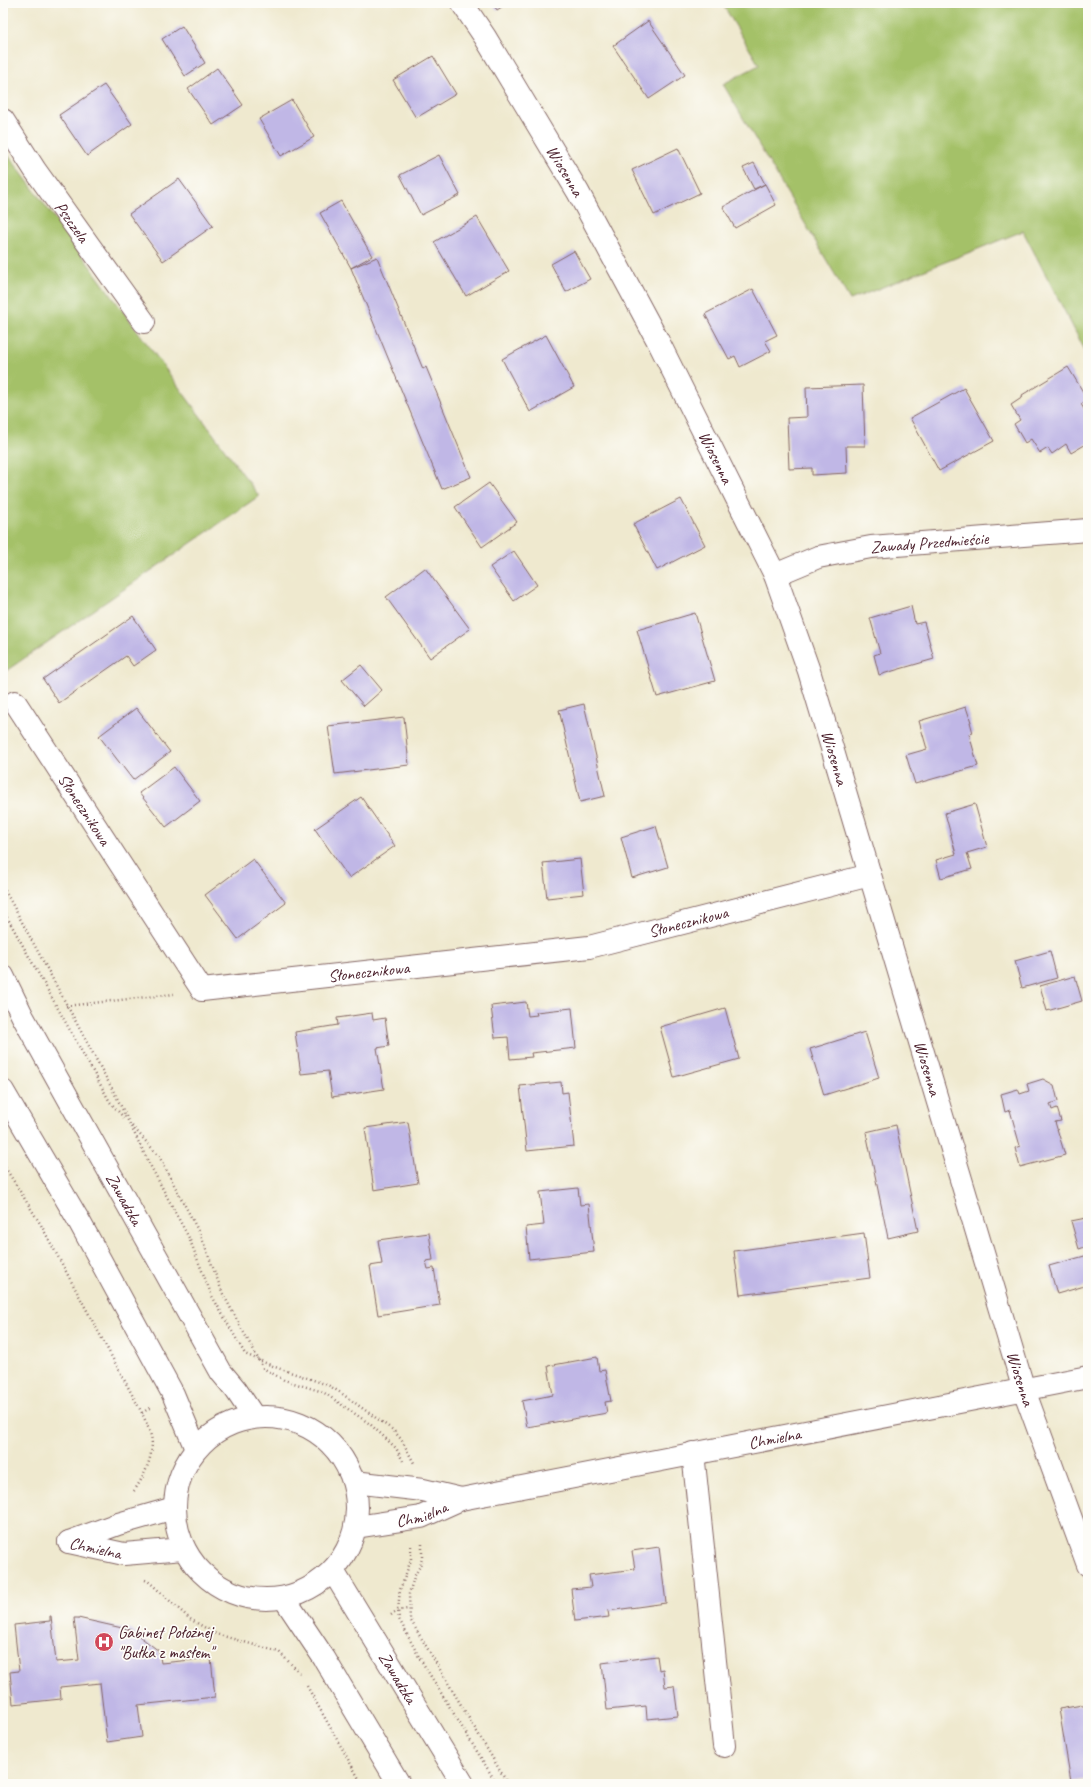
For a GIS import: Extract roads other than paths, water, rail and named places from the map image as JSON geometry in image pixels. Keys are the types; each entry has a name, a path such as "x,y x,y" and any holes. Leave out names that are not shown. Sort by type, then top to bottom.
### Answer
{"street":[{"name":"Wiosenna","path":"462,3 485,37 578,192 658,341 775,575 809,671 1024,1390 1088,1564"},
{"name":"Pszczela","path":"3,120 35,170 144,322"},
{"name":"Zawady Przedmieście","path":"775,575 818,557 871,547 1088,530"},
{"name":"Słonecznikowa","path":"15,702 202,990 589,947 870,875"},
{"name":"Zawadzka","path":"3,976 23,1017 221,1372 236,1390 254,1417"},
{"path":"3,1091 79,1221 169,1388 196,1448"},
{"name":"Chmielna","path":"356,1527 416,1518 461,1499 1088,1377"},
{"path":"254,1417 280,1417 304,1425 326,1439 343,1459 354,1482 357,1504 356,1527 347,1551 333,1571 311,1588 284,1598 254,1599 225,1591 201,1573 184,1549 176,1530 174,1508 176,1487 184,1467 196,1448 222,1428 254,1417"},
{"path":"693,1453 724,1746"},
{"name":"Chmielna","path":"354,1482 415,1489 461,1499"},
{"name":"Chmielna","path":"174,1508 118,1524 69,1542 124,1554 184,1549"},
{"name":"Zawadzka","path":"333,1571 463,1784"},
{"path":"284,1598 324,1658 399,1784"}],"place":[{"name":"Gabinet Położnej \"Bułka z masłem\"","path":"104,1642"}]}
